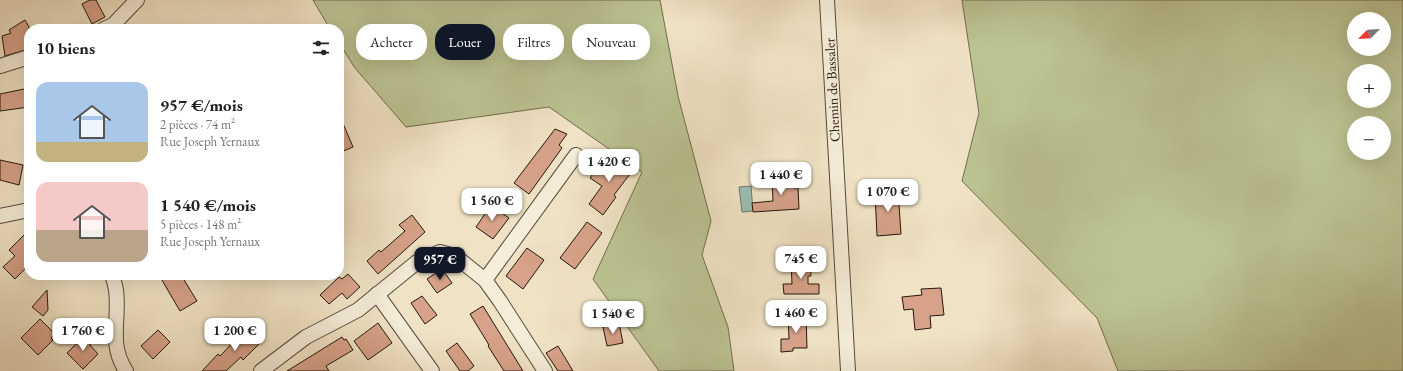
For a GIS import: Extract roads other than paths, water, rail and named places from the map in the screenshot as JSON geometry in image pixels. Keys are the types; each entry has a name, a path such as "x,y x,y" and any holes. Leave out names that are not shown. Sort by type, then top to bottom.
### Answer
{"street":[{"path":"114,24 138,0"},
{"name":"Chemin de Bassaler","path":"827,0 848,371"},
{"path":"0,66 24,59"},
{"path":"485,280 576,155"},
{"path":"0,216 24,211"},
{"path":"261,371 306,338 358,310 417,262 440,252 455,256 485,280 545,371"},
{"path":"113,280 116,291 115,342 120,361 126,371"},
{"path":"377,294 432,371"}],"water":[{"path":"751,186 753,211 742,212 739,187"}]}
